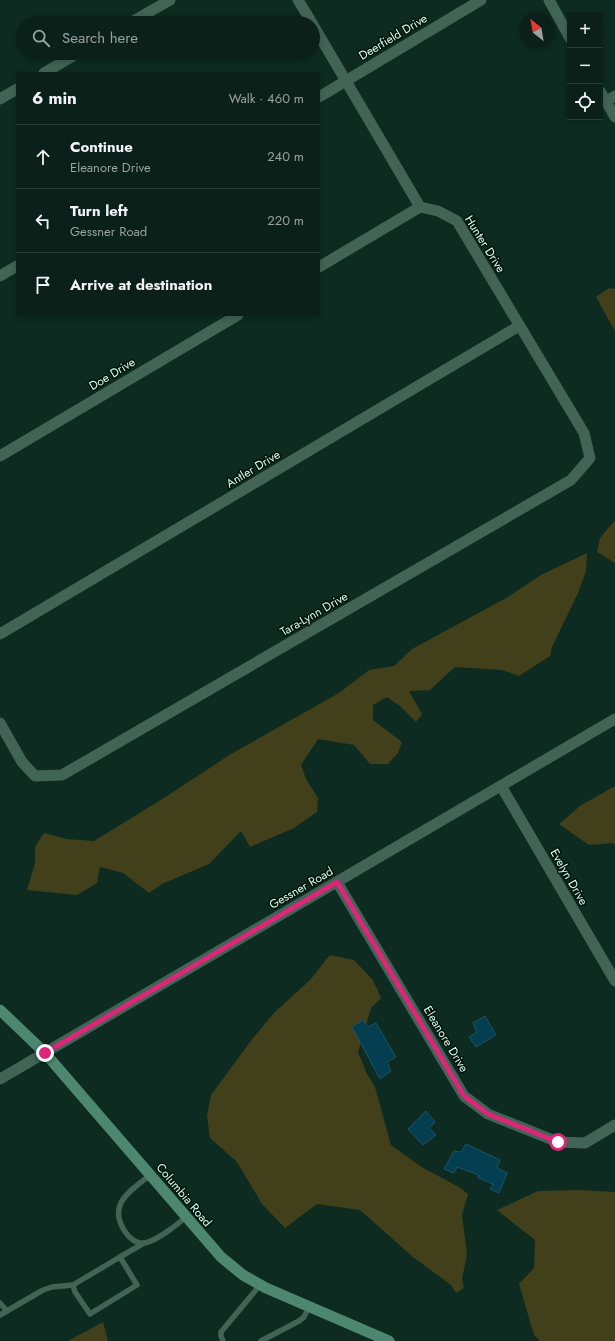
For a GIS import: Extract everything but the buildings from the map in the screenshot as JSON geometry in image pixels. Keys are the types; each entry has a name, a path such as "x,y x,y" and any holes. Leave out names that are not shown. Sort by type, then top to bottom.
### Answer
{"main road":[{"name":"Columbia Road","path":"0,1010 45,1053 221,1257 243,1275 260,1285 389,1341"}],"street":[{"path":"142,16 170,0"},
{"path":"298,0 307,16"},
{"name":"Deerfield Drive","path":"320,96 481,0"},
{"path":"549,0 567,33"},
{"path":"320,37 420,207 320,266"},
{"path":"46,72 66,60"},
{"path":"0,99 16,90"},
{"path":"610,99 615,118"},
{"name":"Hunter Drive","path":"420,207 438,211 457,221 584,433"},
{"path":"0,276 16,267"},
{"name":"Doe Drive","path":"0,456 236,316"},
{"name":"Antler Drive","path":"0,634 519,326"},
{"name":"Tara-Lynn Drive","path":"0,723 22,762 35,776 62,775 571,480 590,458 584,433"},
{"name":"Gessner Road","path":"0,1079 615,719"},
{"name":"Evelyn Drive","path":"501,786 615,981"},
{"name":"Eleanore Drive","path":"337,882 464,1096 488,1114 558,1142 585,1143 615,1125"}],"lane":[{"path":"145,1243 135,1241 126,1234 120,1223 119,1206 123,1197 150,1175"},
{"path":"0,1315 43,1290 52,1287 73,1285 173,1228 186,1217"},
{"path":"73,1285 75,1292 90,1314 137,1285 120,1257"},
{"path":"223,1341 221,1332 260,1285"},
{"path":"0,1303 7,1311"},
{"path":"261,1341 299,1321 304,1317 309,1307"}],"shaded area":[{"path":"609,288 615,289 615,331 596,297"},
{"path":"615,520 615,563 597,552 600,538"},
{"path":"587,553 586,571 578,593 552,647 550,656 519,676 502,670 455,667 430,690 409,691 422,714 416,722 400,706 387,697 373,705 373,720 402,742 398,753 388,764 370,764 354,745 318,739 301,765 306,779 318,798 317,812 294,828 250,847 241,831 209,864 162,884 149,893 123,873 100,867 97,883 77,895 27,890 35,863 35,847 44,833 67,839 94,841 164,798 231,754 339,693 369,670 394,666 412,649 508,597 541,575"},
{"path":"615,786 615,845 613,843 589,845 559,824 580,806"},
{"path":"330,955 354,960 373,980 381,998 371,1008 358,1052 367,1074 375,1087 391,1145 423,1168 459,1187 468,1194 462,1215 467,1254 462,1279 464,1288 456,1293 451,1285 413,1257 360,1210 317,1204 285,1228 262,1204 237,1162 210,1138 207,1116 211,1095 253,1038 275,1012 310,980"},
{"path":"578,1190 615,1192 615,1341 540,1341 534,1335 519,1284 534,1268 535,1240 497,1210 538,1191"},
{"path":"103,1322 108,1341 68,1341"}],"route":[{"path":"45,1053 58,1047 337,882 464,1096 488,1114 558,1142"}]}
